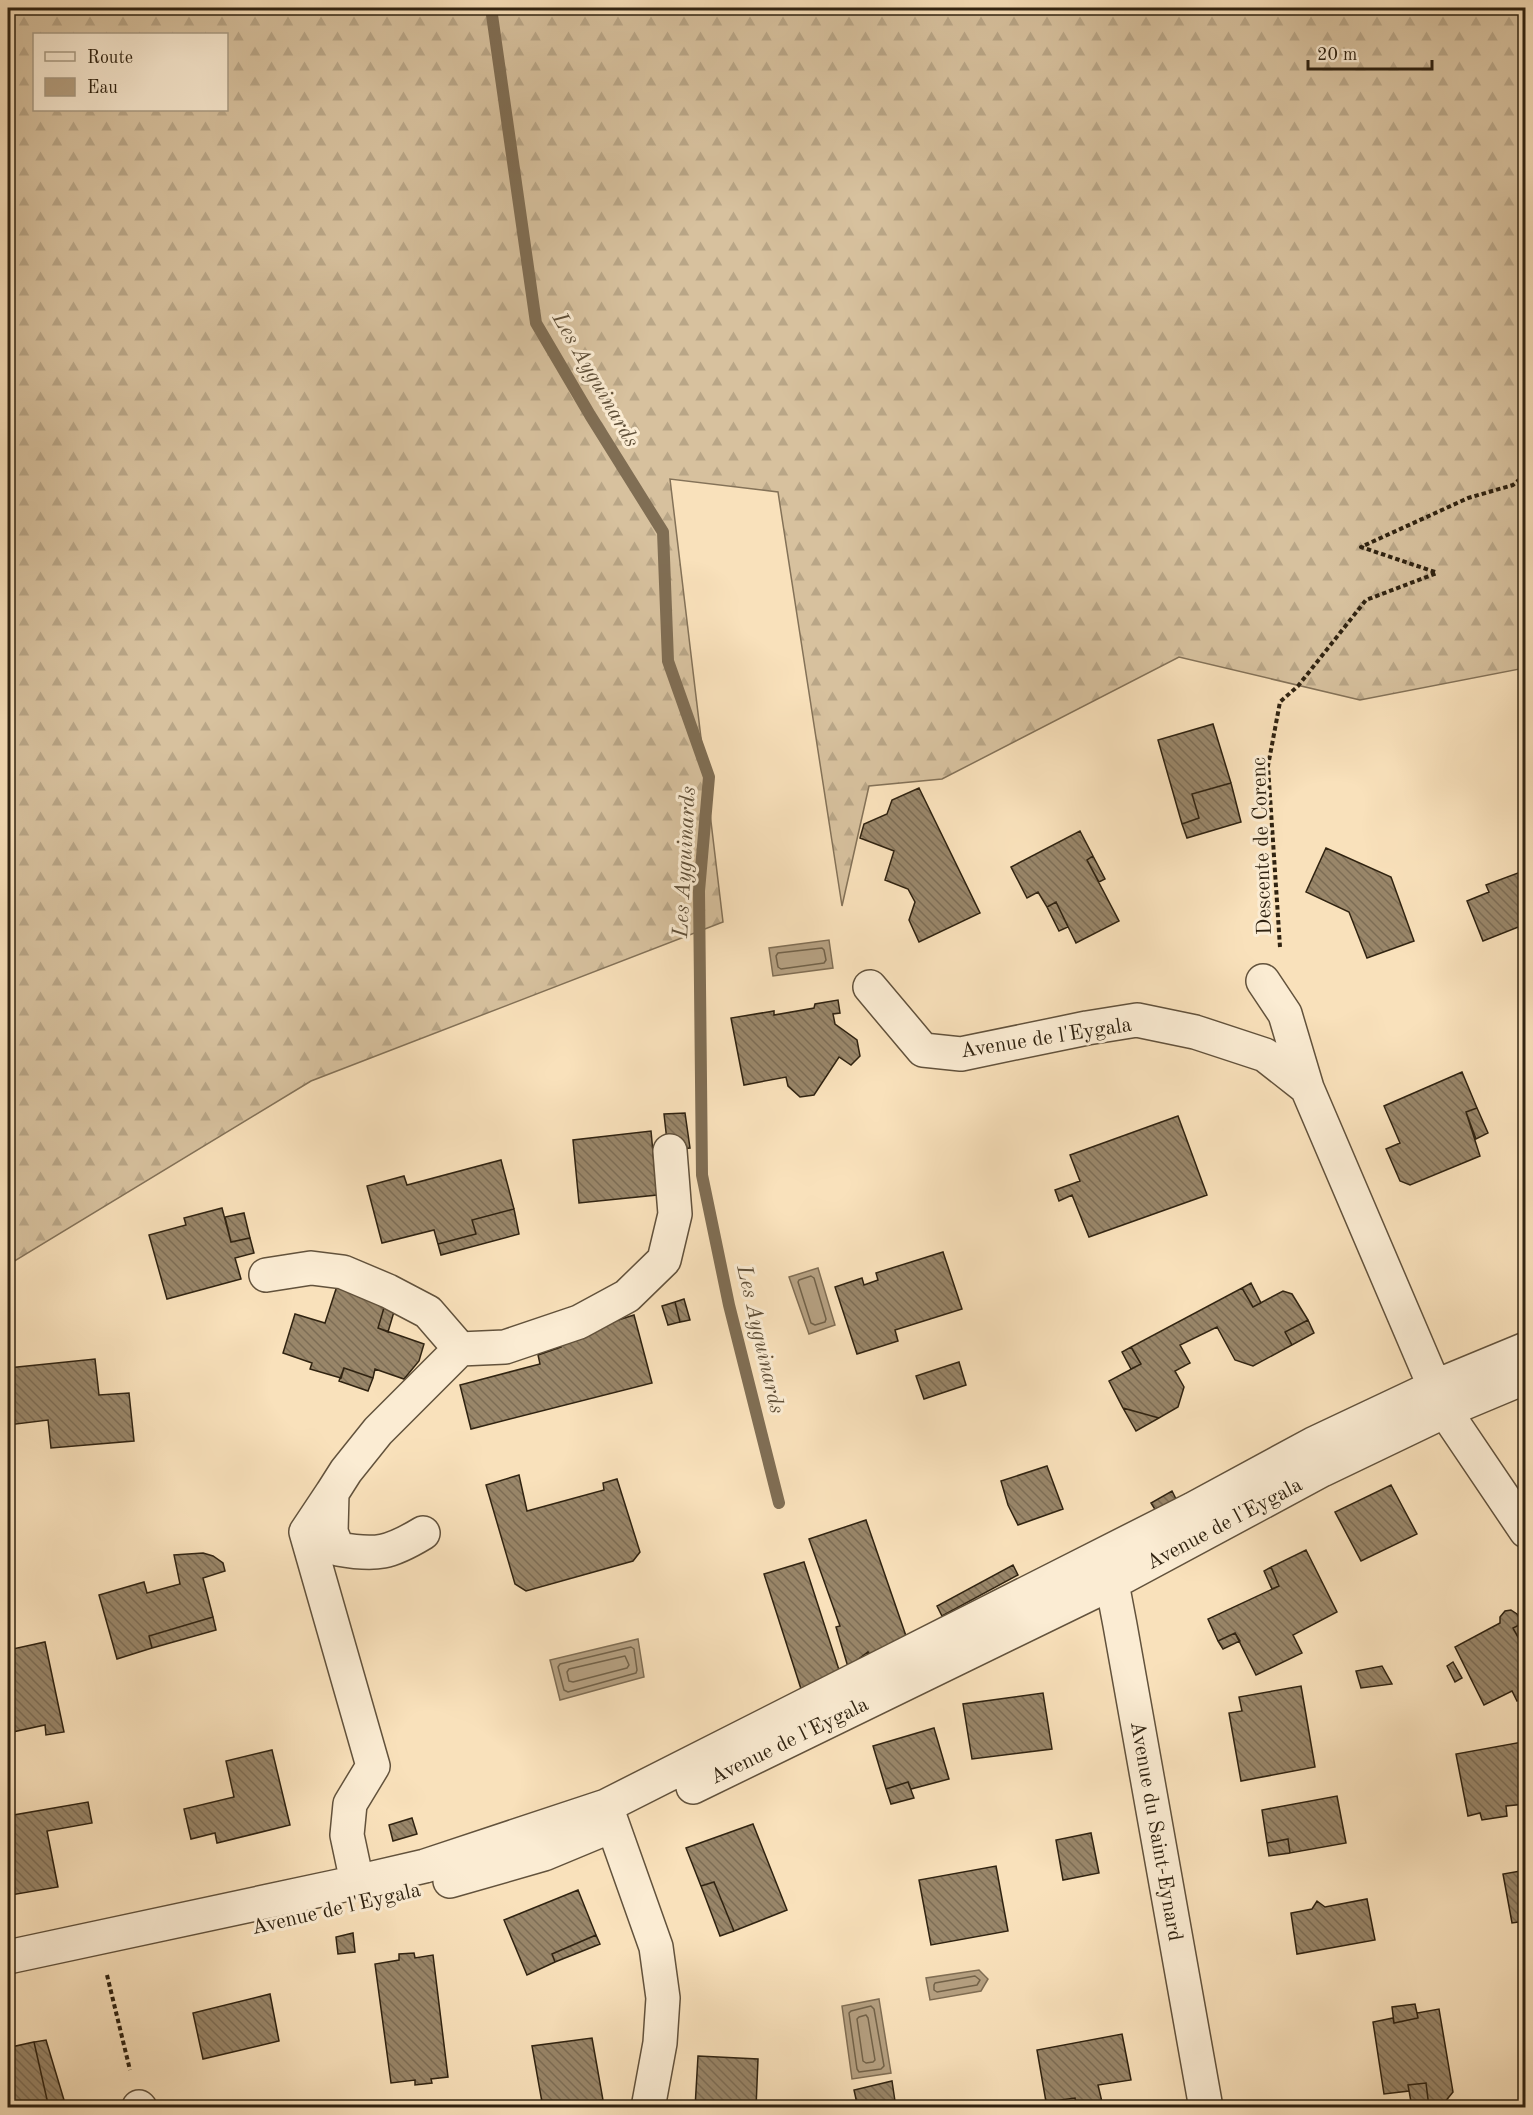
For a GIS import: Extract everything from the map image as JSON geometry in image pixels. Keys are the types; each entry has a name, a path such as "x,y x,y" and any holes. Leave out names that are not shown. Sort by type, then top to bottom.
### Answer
{"street":[{"path":"1271,969 1307,1088"},
{"name":"Avenue de l'Eygala","path":"870,987 923,1050 961,1054 1137,1020 1195,1032 1264,1055 1307,1088 1439,1399"},
{"path":"357,1882 347,1835 350,1804 373,1766 306,1532 345,1471 378,1431 460,1349 505,1347 579,1322 627,1296 664,1260 675,1214 670,1151"},
{"path":"266,1275 311,1268 343,1272 388,1291 428,1312 460,1349"},
{"name":"Avenue de l'Eygala","path":"8,1976 333,1911 544,1854 610,1816 1107,1569 1312,1475 1526,1349"},
{"name":"Avenue de l'Eygala","path":"1439,1399 1526,1377"},
{"path":"1439,1399 1526,1531"},
{"path":"332,1493 331,1532 338,1549 366,1554 399,1547 423,1533"},
{"name":"Avenue du Saint-Eynard","path":"1107,1569 1206,2108"},
{"path":"610,1816 656,1947 663,1998 660,2043 648,2108"},
{"name":"Avenue de l'Eygala","path":"8,1957 357,1882 610,1816"}],"path":[{"name":"Descente de Corenc","path":"1271,969 1268,766 1280,702 1298,686 1366,600 1437,573 1361,547 1468,498 1513,485 1526,474"},
{"path":"103,1957 124,2045"}],"green space":[{"path":"8,8 1525,8 1525,668 1360,700 1179,657 942,779 869,786 842,906 778,492 670,479 723,922 311,1081 8,1265"}],"water":[{"path":"829,940 833,968 773,976 769,948"},
{"path":"818,1268 835,1325 809,1334 789,1277"},
{"path":"638,1639 644,1677 560,1700 550,1660"},
{"path":"979,1970 988,1979 981,1991 930,2000 926,1978"},
{"path":"879,1999 891,2073 852,2079 842,2006"}],"building":[{"path":"1213,724 1231,783 1192,794 1199,818 1182,824 1158,740"},
{"path":"1231,783 1241,822 1187,838 1182,824 1199,818 1192,794"},
{"path":"919,788 980,913 919,942 909,920 915,902 908,889 885,880 894,851 860,838 864,824 887,814 892,800"},
{"path":"1080,831 1093,856 1087,860 1119,921 1076,943 1056,902 1047,907 1038,892 1027,898 1011,867"},
{"path":"1326,848 1391,877 1414,941 1367,958 1349,912 1306,892"},
{"path":"1093,856 1105,879 1099,882 1087,860"},
{"path":"1526,870 1526,924 1483,941 1467,901 1489,892 1486,885"},
{"path":"1056,902 1068,927 1059,931 1047,907"},
{"path":"838,1000 840,1013 833,1014 835,1024 857,1040 860,1056 851,1065 839,1057 814,1095 800,1097 788,1086 786,1077 744,1085 731,1018 774,1011 774,1015 814,1008 815,1004"},
{"path":"1462,1072 1477,1108 1466,1112 1480,1156 1410,1185 1400,1181 1386,1149 1400,1143 1384,1106"},
{"path":"1477,1108 1488,1133 1476,1139 1466,1112"},
{"path":"685,1113 690,1148 668,1150 664,1114"},
{"path":"1178,1116 1207,1195 1089,1237 1072,1195 1059,1201 1055,1190 1080,1181 1070,1155"},
{"path":"651,1131 657,1195 579,1203 573,1140"},
{"path":"501,1160 514,1209 472,1220 476,1234 438,1244 434,1230 382,1243 367,1186 404,1176 407,1185"},
{"path":"222,1208 231,1242 250,1238 254,1253 235,1258 241,1279 167,1299 149,1235 186,1225 184,1218"},
{"path":"514,1209 519,1234 441,1255 438,1244 476,1234 472,1220"},
{"path":"244,1213 250,1238 231,1242 225,1217"},
{"path":"943,1252 962,1309 895,1330 898,1341 857,1354 835,1287 862,1278 864,1285 878,1280 876,1273"},
{"path":"1251,1283 1261,1303 1253,1307 1242,1288"},
{"path":"337,1286 386,1301 378,1328 424,1344 419,1361 404,1379 375,1369 373,1378 344,1368 341,1378 310,1369 312,1363 283,1353 295,1314 325,1323"},
{"path":"1242,1288 1253,1307 1283,1291 1292,1294 1308,1320 1285,1332 1292,1345 1253,1366 1235,1360 1217,1327 1180,1345 1190,1363 1175,1371 1184,1387 1178,1407 1159,1418 1123,1408 1109,1381 1141,1364 1131,1347"},
{"path":"684,1299 690,1320 680,1322 675,1302"},
{"path":"386,1301 396,1305 388,1332 378,1328"},
{"path":"675,1302 680,1322 668,1325 662,1306"},
{"path":"634,1315 652,1383 471,1429 460,1385 540,1364 538,1355 561,1347 558,1339"},
{"path":"1308,1320 1314,1333 1292,1345 1285,1332"},
{"path":"1131,1347 1141,1364 1131,1369 1122,1352"},
{"path":"95,1359 99,1395 129,1393 134,1441 51,1448 48,1420 8,1425 8,1368"},
{"path":"959,1362 966,1385 924,1399 916,1376"},
{"path":"344,1368 373,1378 368,1391 339,1381"},
{"path":"1123,1408 1159,1418 1136,1431"},
{"path":"1047,1466 1063,1509 1018,1525 1008,1505 1001,1481"},
{"path":"519,1475 527,1511 604,1490 603,1483 617,1479 640,1552 633,1561 526,1591 515,1584 486,1485"},
{"path":"1391,1485 1417,1534 1361,1561 1335,1512"},
{"path":"1172,1491 1176,1499 1156,1511 1151,1503"},
{"path":"866,1520 906,1636 870,1656 868,1652 848,1667 836,1627 840,1626 809,1539"},
{"path":"1306,1550 1337,1612 1293,1635 1302,1653 1256,1675 1235,1633 1218,1641 1208,1619 1279,1586 1271,1567"},
{"path":"203,1553 223,1563 225,1571 203,1578 213,1617 149,1636 152,1648 117,1659 99,1595 144,1582 147,1593 180,1584 174,1555"},
{"path":"804,1562 841,1676 802,1692 764,1574"},
{"path":"1013,1565 1018,1575 942,1616 937,1606"},
{"path":"1271,1567 1279,1586 1272,1589 1264,1571"},
{"path":"1511,1610 1523,1623 1513,1628 1526,1652 1526,1697 1517,1701 1512,1691 1484,1705 1455,1647 1500,1623 1500,1617 1505,1611"},
{"path":"213,1617 216,1630 152,1648 149,1636"},
{"path":"1523,1623 1526,1629 1526,1652 1513,1628"},
{"path":"1235,1633 1240,1641 1223,1649 1218,1641"},
{"path":"45,1642 64,1732 46,1735 45,1725 8,1733 8,1650"},
{"path":"1453,1662 1462,1678 1455,1682 1447,1666"},
{"path":"1382,1666 1392,1684 1361,1688 1356,1671"},
{"path":"1301,1686 1315,1767 1241,1781 1229,1713 1242,1711 1239,1697"},
{"path":"1043,1693 1052,1749 972,1759 963,1704"},
{"path":"934,1728 949,1779 911,1789 908,1782 886,1789 873,1746"},
{"path":"1522,1742 1526,1762 1526,1804 1506,1806 1507,1816 1482,1820 1480,1813 1468,1816 1456,1754"},
{"path":"272,1750 290,1825 217,1843 215,1833 191,1839 184,1809 234,1797 226,1761"},
{"path":"908,1782 914,1798 891,1804 886,1789"},
{"path":"1337,1796 1346,1843 1290,1853 1288,1839 1267,1843 1262,1810"},
{"path":"88,1802 92,1823 47,1831 58,1887 11,1895 8,1878 8,1816"},
{"path":"412,1818 417,1834 393,1841 389,1825"},
{"path":"753,1824 787,1910 734,1931 714,1882 701,1886 686,1848"},
{"path":"1091,1833 1099,1873 1063,1880 1056,1840"},
{"path":"1288,1839 1290,1853 1269,1856 1267,1843"},
{"path":"996,1866 1008,1931 931,1945 919,1880"},
{"path":"1526,1870 1526,1921 1512,1923 1503,1874"},
{"path":"714,1882 734,1931 720,1936 701,1886"},
{"path":"578,1890 596,1935 552,1954 555,1962 527,1975 504,1920"},
{"path":"1367,1899 1375,1940 1297,1954 1291,1913 1312,1909 1317,1901 1325,1907"},
{"path":"353,1933 355,1952 338,1954 336,1937"},
{"path":"596,1935 600,1944 555,1962 552,1954"},
{"path":"414,1953 415,1958 433,1955 448,2077 431,2079 432,2083 415,2085 415,2080 391,2083 375,1964 399,1960 399,1954"},
{"path":"270,1994 279,2041 203,2059 193,2013"},
{"path":"1415,2004 1418,2018 1394,2023 1392,2007"},
{"path":"1439,2009 1453,2092 1444,2103 1429,2107 1426,2083 1408,2085 1409,2091 1384,2094 1373,2022 1393,2018 1394,2023 1418,2018 1417,2013"},
{"path":"1122,2034 1131,2080 1098,2085 1102,2102 1077,2107 1075,2098 1046,2102 1037,2050"},
{"path":"592,2038 603,2100 543,2108 532,2046"},
{"path":"9,2040 11,2047 34,2042 48,2104 18,2108 16,2102 8,2104"},
{"path":"46,2040 64,2100 48,2104 34,2042"},
{"path":"698,2056 758,2059 756,2108 695,2108"},
{"path":"892,2081 896,2108 858,2108 854,2090"},
{"path":"1426,2083 1429,2107 1420,2107 1411,2102 1408,2085"}],"waterway":[{"name":"Les Ayguinards","path":"491,8 536,323 663,532 668,661 709,777 699,891 702,1175 729,1305 779,1503"}]}
